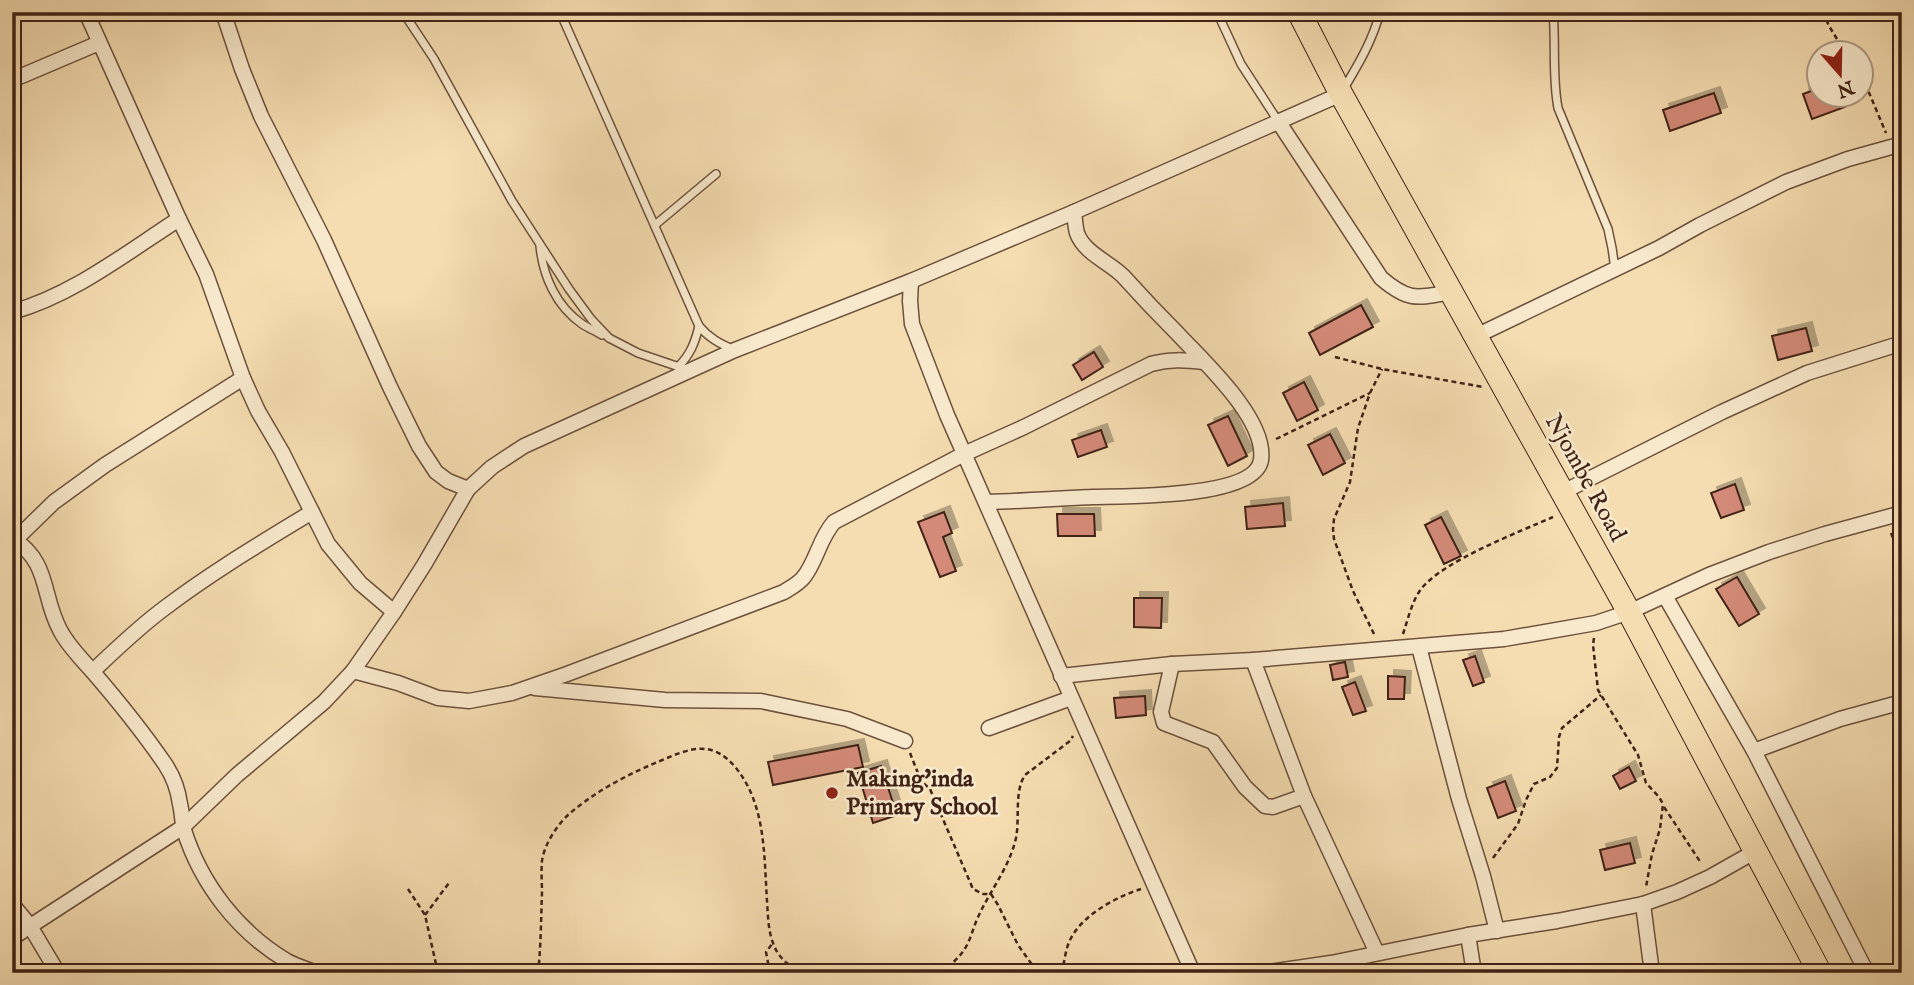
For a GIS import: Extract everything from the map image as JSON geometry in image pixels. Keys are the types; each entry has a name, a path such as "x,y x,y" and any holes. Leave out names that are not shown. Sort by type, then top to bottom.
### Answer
{"highway":[{"name":"Njombe Road","path":"1300,12 1341,94 1629,612 1820,973"}],"street":[{"path":"86,12 206,274 243,378 328,544 360,583 394,612"},
{"path":"223,12 261,116 324,240 419,446 436,472 448,481 468,489"},
{"path":"12,80 99,43"},
{"path":"12,938 183,827 237,775 324,702 353,671 394,612 468,489 492,467 524,446 685,369 911,281 1341,94"},
{"path":"1278,121 1381,278 1406,296 1418,298 1451,292"},
{"path":"1476,336 1615,270 1786,182 1897,145"},
{"path":"986,502 1150,496 1205,490 1227,486 1246,478 1256,470 1261,461 1260,447 1252,424 1229,388 1120,274 1088,248 1077,232 1074,212"},
{"path":"12,312 60,294 179,219"},
{"path":"911,281 909,302 912,324 947,415 1193,973"},
{"path":"1568,500 1722,412 1807,373 1902,342"},
{"path":"353,671 438,698 469,701 512,693 784,592 802,579 826,531 834,522 964,454 1151,364 1164,360 1204,362"},
{"path":"243,378 105,465 54,502 14,539 34,556 59,629 72,649 93,671 166,765 175,782 183,827 195,858 213,890 232,916 256,940 289,962 317,973"},
{"path":"93,671 166,607 312,512"},
{"path":"1061,676 1172,664 1254,660 1504,639 1596,623 1629,612 1709,575 1769,552 1902,513"},
{"path":"1665,596 1754,751 1867,973"},
{"path":"1419,647 1497,931"},
{"path":"1254,660 1304,796 1377,953"},
{"path":"1172,664 1161,712 1164,723 1213,741 1245,787 1265,806 1272,807 1304,796"},
{"path":"528,687 665,700 761,701 847,719 905,741"},
{"path":"989,728 1071,698"},
{"path":"1754,751 1840,719 1902,702"},
{"path":"1261,973 1331,963 1643,904 1710,877 1756,852"},
{"path":"12,904 30,926 58,973"},
{"path":"1643,904 1652,973"},
{"path":"1468,935 1474,973"},
{"path":"1320,973 1331,963"}],"lane":[{"path":"403,12 434,59 512,201 576,299 609,338"},
{"path":"560,12 699,326 719,344 735,350"},
{"path":"1217,12 1241,64 1278,121"},
{"path":"1341,94 1362,60 1380,12"},
{"path":"1553,12 1554,89 1558,108 1608,229 1615,270"},
{"path":"654,225 716,174"},
{"path":"540,242 542,265 551,288 567,310 582,324 638,353 685,369 699,326"}],"path":[{"path":"1823,12 1836,38"},
{"path":"1876,105 1897,145"},
{"path":"1335,357 1382,369 1507,391"},
{"path":"1382,369 1370,393 1356,436 1350,482 1332,528 1353,591 1382,649"},
{"path":"1260,447 1370,393"},
{"path":"1398,648 1420,590 1443,570 1568,500"},
{"path":"1885,517 1902,561"},
{"path":"1596,623 1592,645 1598,690 1639,755 1646,783 1659,797 1710,877"},
{"path":"1483,876 1495,854 1518,824 1534,784 1550,777 1558,768 1562,728 1601,695"},
{"path":"941,973 965,949 990,894 1000,880 1015,840 1020,782 1025,775 1070,741 1080,718"},
{"path":"905,741 921,781 930,789 974,889 990,894"},
{"path":"538,973 542,859 551,837 567,816 607,787 688,749 706,748 727,758 743,777 757,809 764,846 768,926 779,956 802,973"},
{"path":"1643,904 1652,853 1660,829 1662,804"},
{"path":"425,915 449,883"},
{"path":"1061,973 1069,941 1079,926 1110,903 1154,884"},
{"path":"408,889 425,915 438,973"},
{"path":"990,894 1018,945 1038,973"},
{"path":"770,973 766,953 773,943"}],"building":[{"path":"1714,93 1721,113 1670,131 1663,110"},
{"path":"1808,108 1842,108 1812,119"},
{"path":"1361,305 1373,327 1320,355 1309,333"},
{"path":"1806,328 1812,351 1778,360 1772,336"},
{"path":"1094,352 1103,367 1082,380 1073,365"},
{"path":"1304,382 1318,410 1297,421 1283,393"},
{"path":"1228,416 1247,456 1228,466 1208,425"},
{"path":"1101,430 1107,447 1078,457 1072,440"},
{"path":"1330,434 1345,463 1323,475 1308,445"},
{"path":"1735,484 1744,510 1721,518 1711,493"},
{"path":"1283,503 1285,526 1247,529 1245,507"},
{"path":"944,512 952,533 943,537 956,571 940,577 918,522"},
{"path":"1057,514 1094,514 1095,536 1058,536"},
{"path":"1441,517 1461,556 1444,564 1425,525"},
{"path":"1737,577 1759,614 1739,626 1716,589"},
{"path":"1134,598 1162,598 1161,628 1134,627"},
{"path":"1475,656 1484,682 1473,686 1463,660"},
{"path":"1345,662 1348,677 1333,680 1330,665"},
{"path":"1388,676 1405,677 1404,699 1388,699"},
{"path":"1355,682 1366,711 1353,715 1342,687"},
{"path":"1145,696 1146,715 1116,718 1114,698"},
{"path":"858,745 863,767 773,785 768,762"},
{"path":"881,766 897,815 873,823 858,773"},
{"path":"1629,767 1636,781 1620,789 1613,776"},
{"path":"1505,781 1516,811 1498,818 1487,788"},
{"path":"1630,843 1635,863 1605,870 1600,850"}],"place":[{"name":"Making'inda Primary School","path":"832,793"}]}
